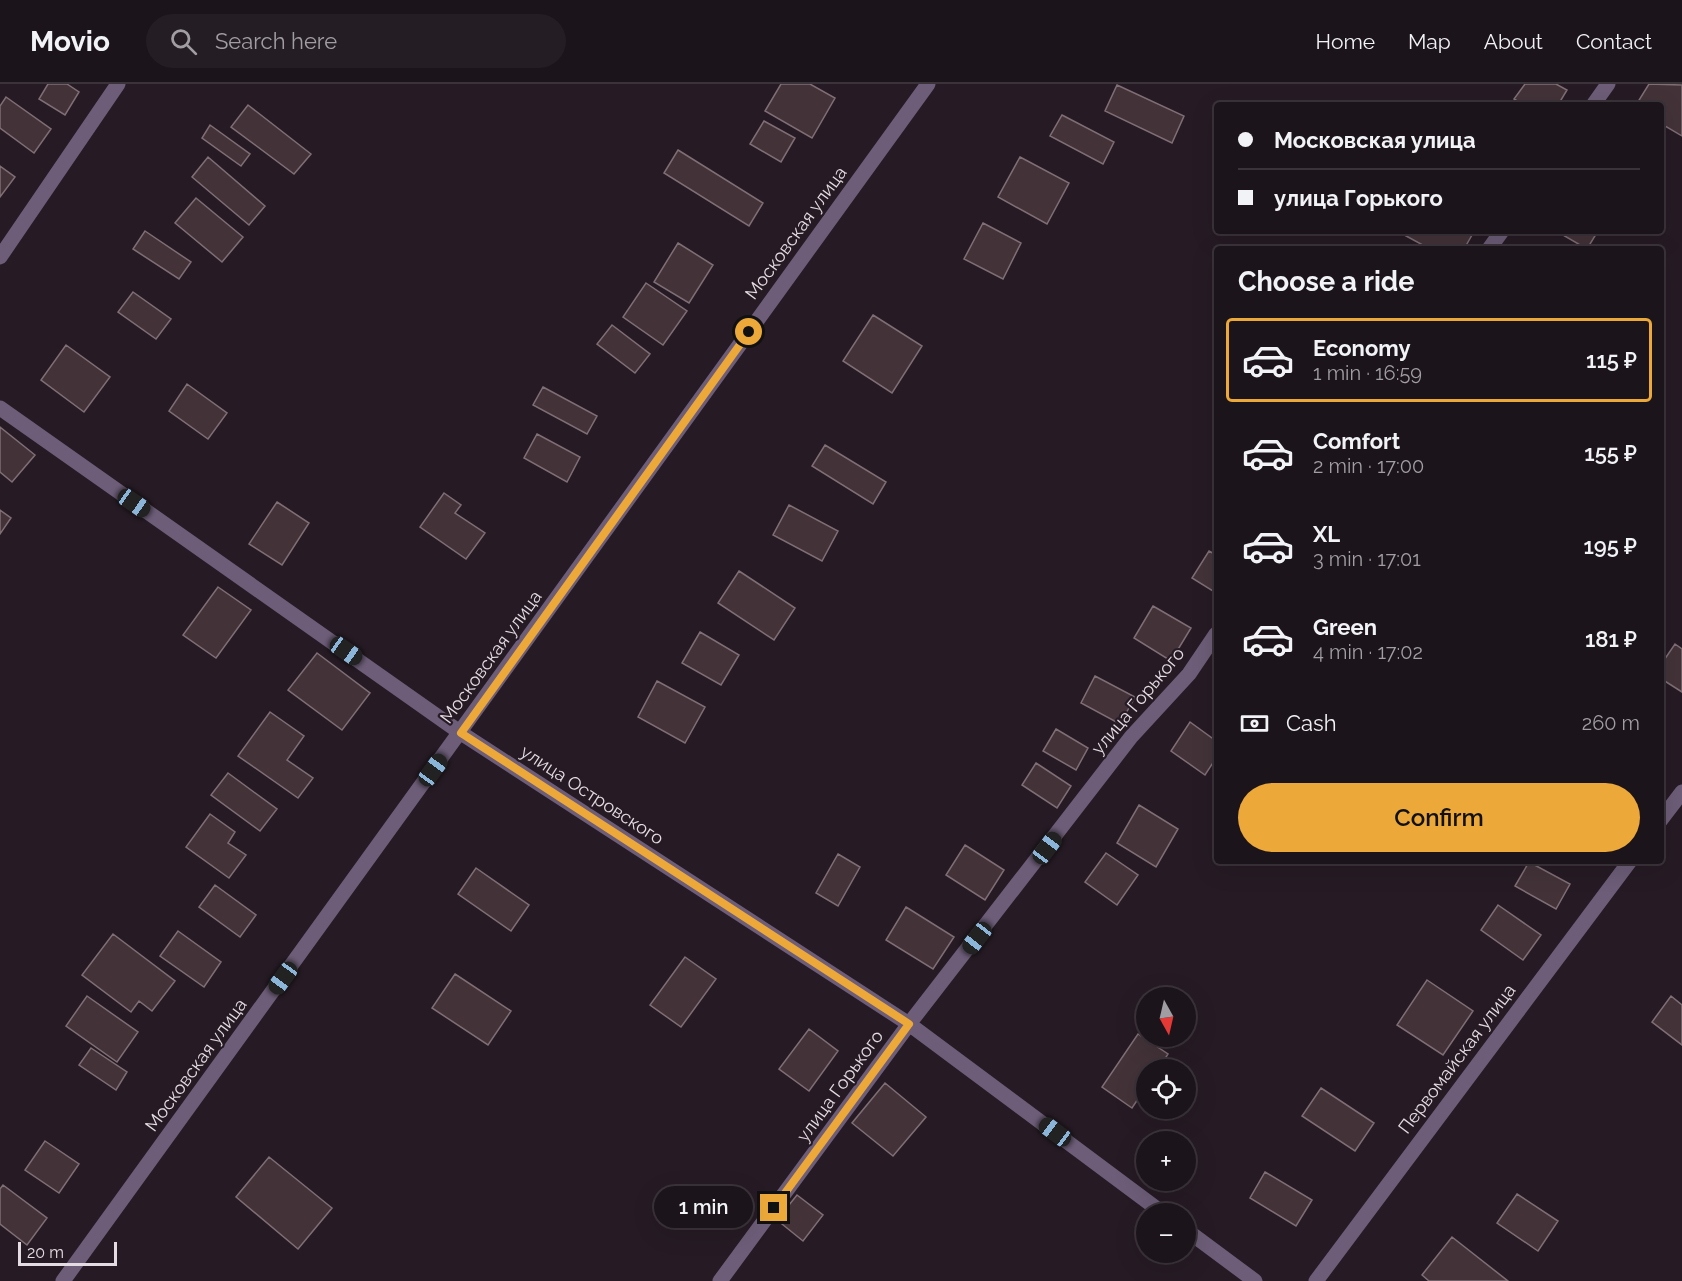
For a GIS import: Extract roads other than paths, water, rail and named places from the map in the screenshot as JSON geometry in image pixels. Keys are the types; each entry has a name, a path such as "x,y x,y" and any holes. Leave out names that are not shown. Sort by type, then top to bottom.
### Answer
{"street":[{"path":"0,257 118,84"},
{"name":"Московская улица","path":"63,1281 928,84"},
{"path":"1595,102 1608,84"},
{"name":"улица Островского","path":"0,408 461,733 909,1024 1149,1203"},
{"name":"улица Горького","path":"720,1281 909,1024 1131,737 1189,674 1214,637"},
{"path":"1664,816 1682,792"},
{"name":"Первомайская улица","path":"1316,1281 1628,864"},
{"path":"1196,1237 1255,1281"}]}
